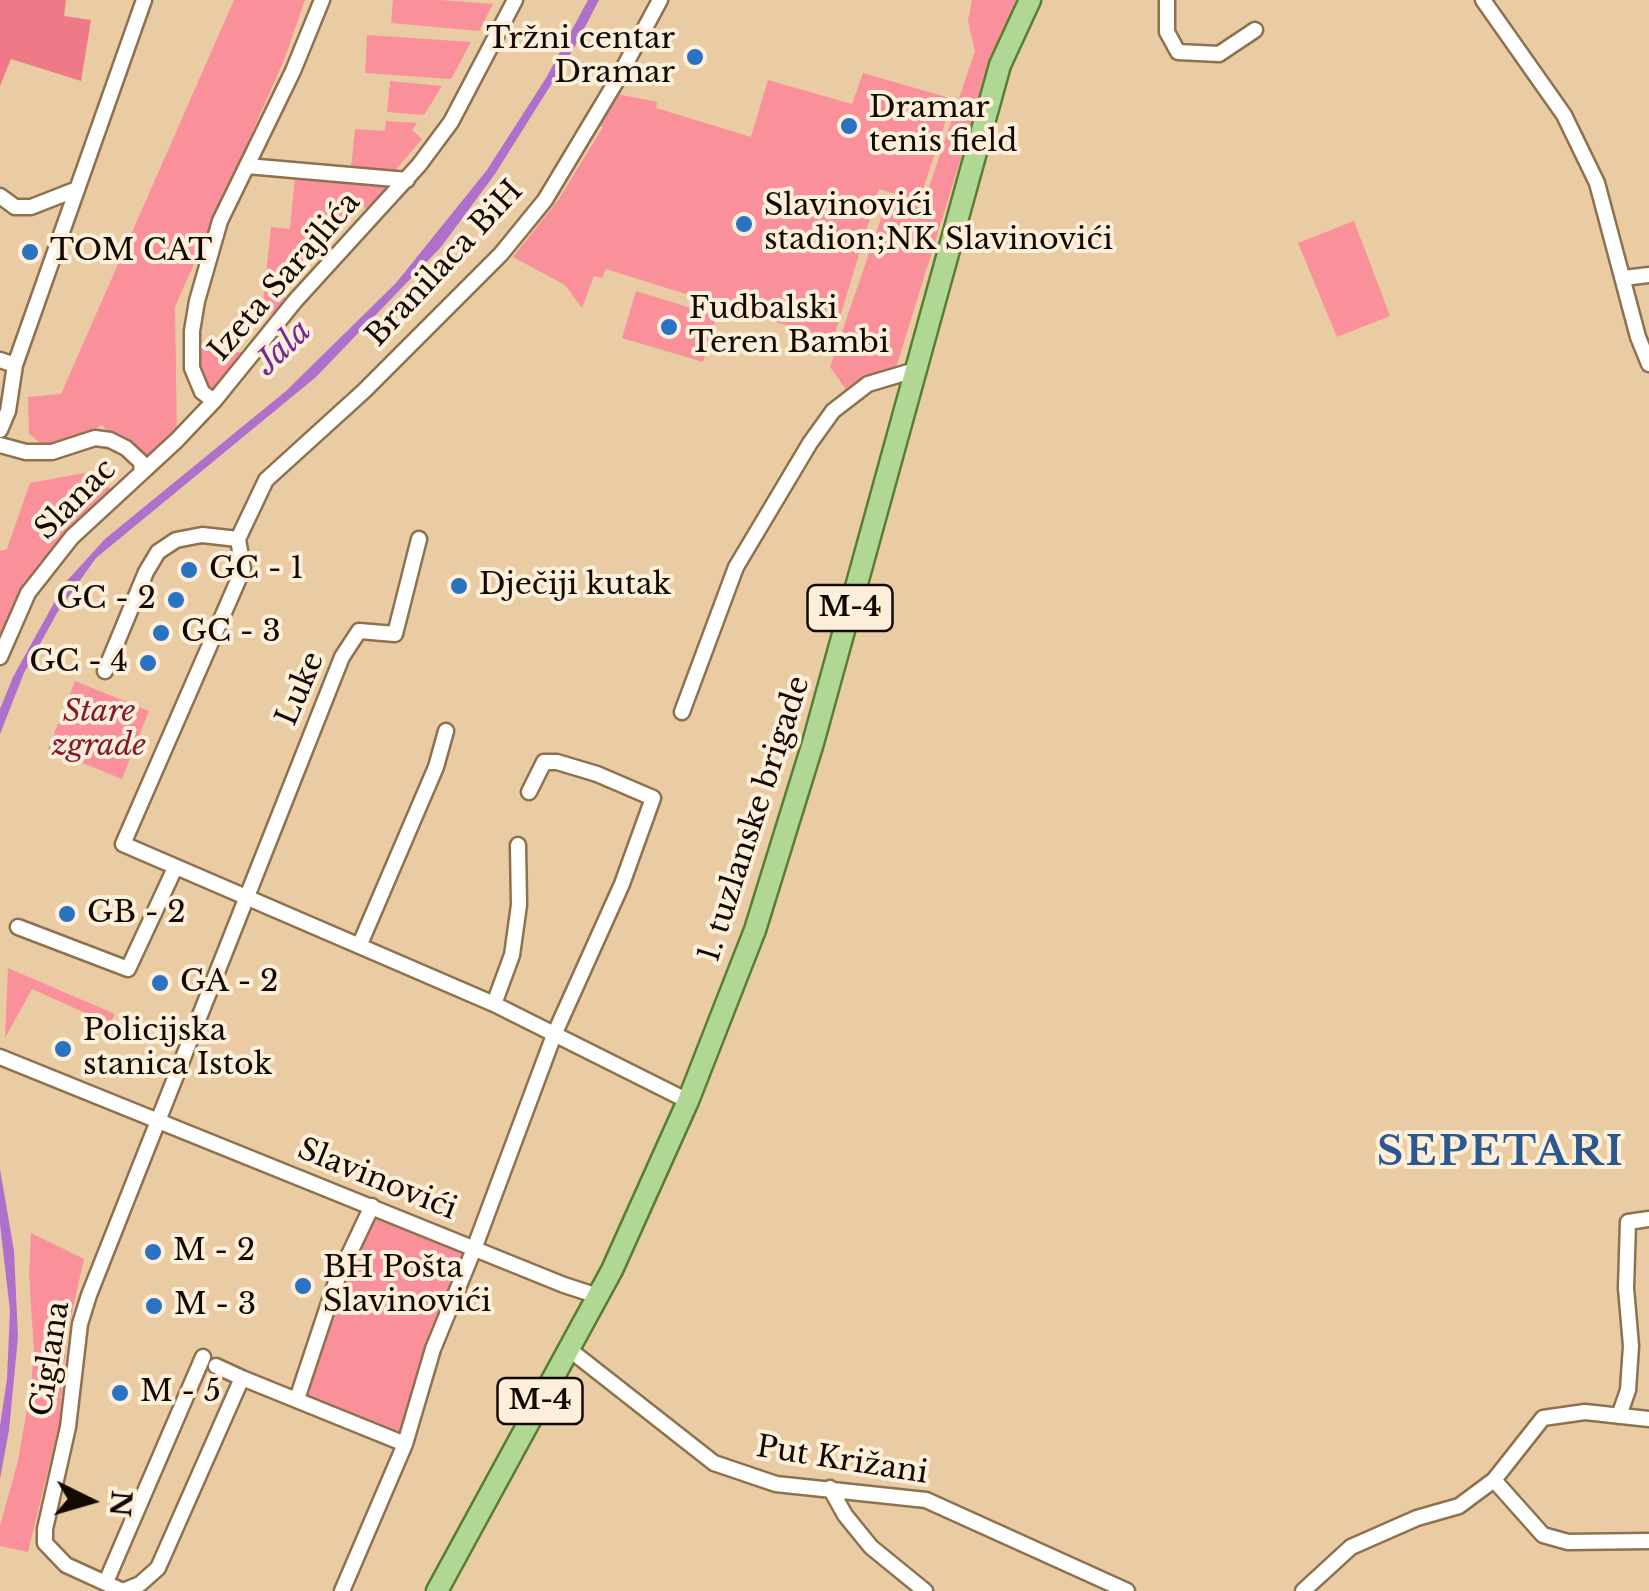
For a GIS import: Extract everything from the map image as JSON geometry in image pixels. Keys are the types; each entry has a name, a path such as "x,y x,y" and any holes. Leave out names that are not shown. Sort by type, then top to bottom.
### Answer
{"main road":[{"name":"1. tuzlanske brigade","path":"598,1296 688,1100 755,930 802,781 1000,65 1030,0"},
{"name":"M-4","path":"437,1591 598,1296"}],"street":[{"path":"0,430 8,411 7,362 77,189 144,0"},
{"name":"Izeta Sarajlića","path":"322,0 293,71 219,223 192,331 195,379 208,399 214,401 295,301 407,180 451,122 515,0"},
{"name":"Branilaca BiH","path":"175,868 122,844 243,569 238,539 266,480 364,392 501,254 534,213 617,80 660,0"},
{"path":"1167,0 1167,32 1178,52 1219,54 1256,30"},
{"path":"1483,0 1564,116 1597,183 1638,337 1649,364"},
{"name":"Izeta Sarajlića","path":"246,166 407,180"},
{"path":"0,196 15,207 31,207 77,189"},
{"path":"1624,278 1649,275"},
{"path":"682,712 736,567 810,443 833,411 868,384 915,370"},
{"path":"142,472 214,401"},
{"name":"Slanac","path":"0,445 26,452 52,452 95,438 110,440 141,462 142,472 72,537 28,593 0,657"},
{"path":"105,671 158,552 176,540 202,535 238,539"},
{"name":"Luke","path":"246,895 342,657 359,631 395,634 418,539"},
{"path":"360,944 436,767 446,732"},
{"name":"Slavinovići","path":"0,1058 474,1249 554,1035 622,884 653,798 557,762 544,762 529,792"},
{"path":"494,1004 512,955 518,905 518,845"},
{"path":"18,927 128,969 175,868 246,895 494,1004 688,1100"},
{"path":"157,1121 246,895"},
{"name":"Ciglana","path":"106,1582 66,1565 52,1554 45,1543 45,1529 68,1427 80,1324 157,1121"},
{"path":"297,1400 336,1282 372,1206"},
{"path":"1619,1416 1628,1390 1631,1346 1626,1288 1628,1222 1649,1220"},
{"path":"342,1591 404,1444 432,1350 474,1249 598,1296"},
{"name":"Put Križani","path":"570,1350 714,1463 776,1484 926,1500 1127,1591"},
{"path":"242,1378 158,1568 140,1584 123,1590 106,1582 209,1361 404,1444"},
{"path":"1303,1591 1352,1547 1400,1524 1459,1506 1494,1480 1543,1418 1584,1412 1649,1418"},
{"path":"1494,1480 1543,1535 1568,1542 1649,1541"},
{"path":"830,1488 845,1515 871,1547 925,1591"}],"green space":[{"path":"234,0 305,0 284,60 175,307 177,440 142,472 102,425 52,452 29,434 28,397 61,394"},
{"path":"393,0 493,4 479,31 391,23"},
{"path":"972,0 1019,0 1005,27 974,116 896,368 880,381 850,395 830,367 889,195 923,205 975,51 968,21"},
{"path":"367,35 471,42 451,79 365,73"},
{"path":"863,73 953,99 919,201 879,189 833,340 606,269 602,278 594,276 582,308 565,285 513,257 559,199 603,127 594,124 611,97 617,94 657,102 656,108 751,137 768,80 852,104"},
{"path":"390,81 442,86 424,115 387,112"},
{"path":"386,121 417,123 412,130 422,139 393,173 351,169 355,129 385,131"},
{"path":"295,176 385,184 387,188 369,210 356,201 276,291 289,300 277,314 262,313 271,227 290,229"},
{"path":"1354,221 1390,316 1337,337 1298,243"},
{"name":"Fudbalski Teren Bambi","path":"636,291 717,316 703,362 622,338"},
{"path":"193,348 247,353 221,389 206,395"},
{"path":"84,473 119,493 20,602 0,644 0,551 7,549 30,483"},
{"name":"Stare zgrade","path":"75,681 149,711 122,779 48,749"},
{"path":"8,968 115,1014 110,1024 32,989 5,1038"},
{"path":"372,1206 474,1249 405,1444 297,1399"},
{"path":"31,1233 84,1259 67,1334 59,1425 28,1552 0,1546 0,1526 18,1461 31,1386"}],"shaded area":[{"path":"0,0 66,0 64,16 91,20 81,81 11,59 0,86"},
{"path":"588,0 599,0 574,48 495,174 441,247 316,377 96,558 57,613 24,673 0,734 0,709 13,677 65,583 105,539 286,391 396,283 487,170 546,78"},
{"path":"0,1169 14,1251 18,1337 0,1479 0,1426 10,1311 0,1224"}],"place":[{"name":"Tržni centar Dramar","path":"695,57"},
{"name":"Dramar tenis field","path":"849,126"},
{"name":"Slavinovići stadion;NK Slavinovići","path":"744,224"},
{"name":"TOM CAT","path":"30,252"},
{"name":"Fudbalski Teren Bambi","path":"669,327"},
{"name":"GC - 1","path":"189,570"},
{"name":"Dječiji kutak","path":"459,586"},
{"name":"GC - 2","path":"176,600"},
{"name":"GC - 3","path":"161,633"},
{"name":"GC - 4","path":"148,663"},
{"name":"GB - 2","path":"67,914"},
{"name":"GA - 2","path":"160,983"},
{"name":"Policijska stanica Istok","path":"63,1049"},
{"name":"M - 2","path":"153,1252"},
{"name":"BH Pošta Slavinovići","path":"303,1286"},
{"name":"M - 3","path":"154,1306"},
{"name":"M - 5","path":"120,1393"}],"district":[{"name":"SEPETARI","path":"1501,1154"}],"water label":[{"name":"Jala","path":"284,348"}]}
